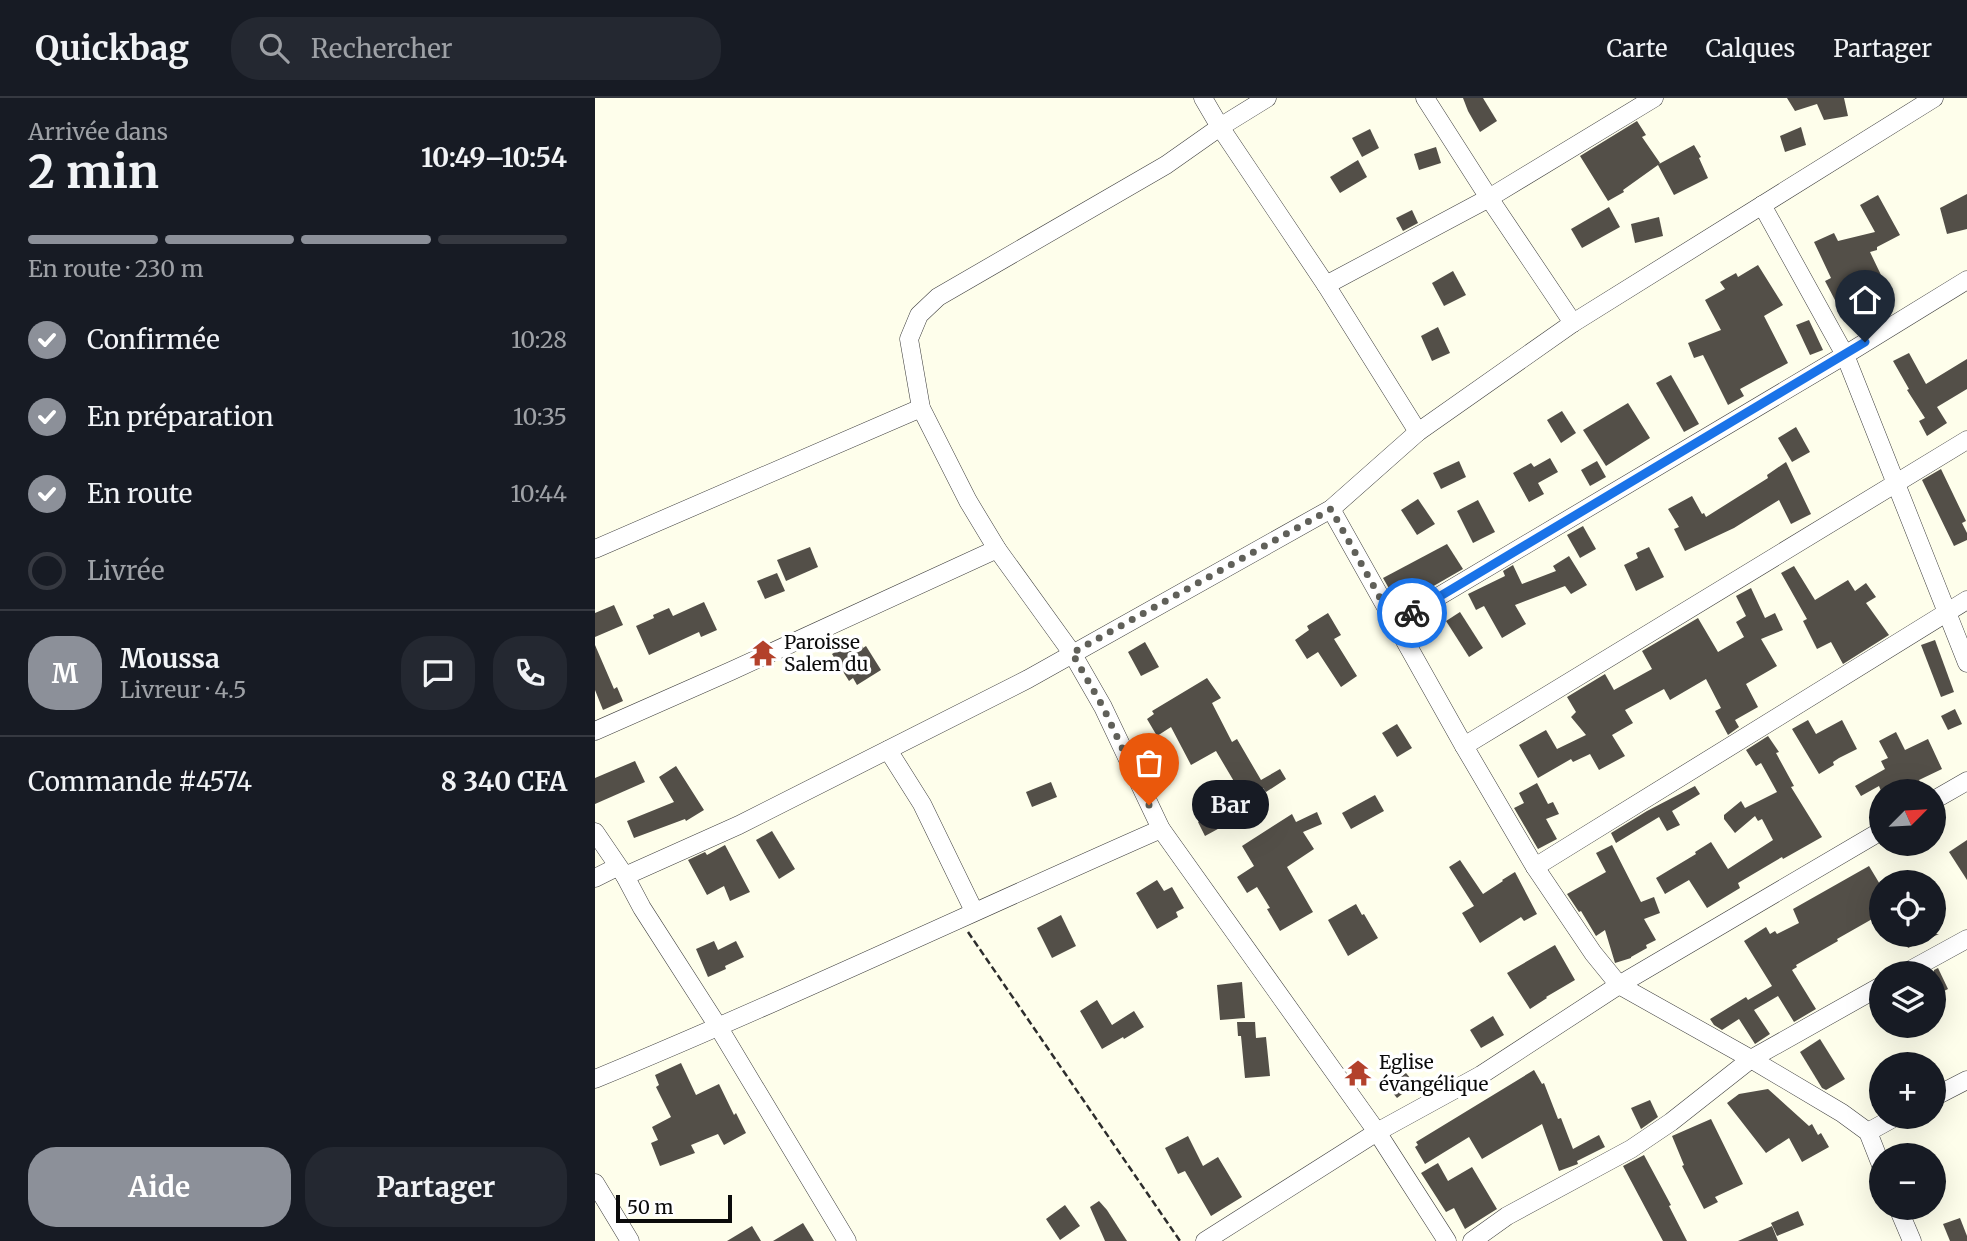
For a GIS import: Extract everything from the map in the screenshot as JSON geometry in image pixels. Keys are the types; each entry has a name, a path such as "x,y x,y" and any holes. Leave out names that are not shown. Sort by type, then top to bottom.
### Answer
{"street":[{"path":"1203,98 1326,285 1417,432"},
{"path":"1267,98 1166,165 938,297 919,316 909,339 921,408 968,501 997,549 1072,653 1103,707 1161,829 1377,1132 1447,1241"},
{"path":"1425,98 1573,323"},
{"path":"595,878 621,872 739,825 1027,678 1331,509 1417,432 1573,323 1934,98"},
{"path":"1326,285 1489,198 1642,101"},
{"path":"1762,205 1845,355 1967,663"},
{"path":"1394,623 1967,280"},
{"path":"595,549 921,408"},
{"path":"1464,746 1967,440"},
{"path":"1331,509 1535,867 1593,953 1619,985 1842,1113 1868,1132 1872,1143"},
{"path":"595,731 997,549"},
{"path":"1535,867 1967,600"},
{"path":"888,750 922,804 966,915"},
{"path":"1946,793 1967,780"},
{"path":"595,1079 719,1028 1161,829"},
{"path":"595,832 719,1028 847,1241"},
{"path":"1205,1241 1377,1132 1481,1075 1619,985 1869,838"},
{"path":"1927,961 1967,939"},
{"path":"1472,1241 1507,1216 1631,1149 1671,1122 1751,1059 1869,993"},
{"path":"1946,1091 1967,1080"},
{"path":"1868,1132 1873,1129"},
{"path":"595,1183 630,1241"},
{"path":"1903,1220 1912,1241"}],"path":[{"path":"966,915 1180,1241"}],"building":[{"path":"1463,98 1483,98 1497,121 1480,132"},
{"path":"1787,98 1844,98 1848,116 1824,120 1817,104 1795,111"},
{"path":"1637,121 1646,135 1642,137 1659,164 1694,145 1708,178 1674,195 1658,165 1608,201 1580,156"},
{"path":"1801,127 1806,145 1785,152 1780,136"},
{"path":"1370,129 1379,148 1362,157 1352,138"},
{"path":"1436,147 1441,163 1419,170 1414,154"},
{"path":"1358,160 1367,177 1340,193 1330,177"},
{"path":"1967,194 1967,229 1947,234 1940,208"},
{"path":"1878,195 1900,235 1870,252 1892,298 1847,323 1825,281 1831,278 1814,242 1834,233 1838,241 1875,232 1860,205"},
{"path":"1609,207 1620,227 1582,248 1571,229"},
{"path":"1412,210 1418,223 1403,231 1396,218"},
{"path":"1659,217 1663,236 1635,243 1631,224"},
{"path":"1758,265 1783,305 1764,316 1788,363 1740,389 1744,396 1728,405 1703,355 1694,358 1688,343 1721,330 1705,300 1725,289 1720,282 1736,273 1738,277"},
{"path":"1453,271 1466,295 1444,306 1432,283"},
{"path":"1809,320 1823,350 1810,355 1796,325"},
{"path":"1438,327 1450,353 1432,361 1421,336"},
{"path":"1909,353 1926,384 1967,359 1967,389 1937,407 1947,423 1927,436 1919,421 1925,418 1893,361"},
{"path":"1671,375 1699,424 1684,432 1656,383"},
{"path":"1628,403 1650,438 1606,466 1583,430"},
{"path":"1562,411 1576,433 1561,443 1547,420"},
{"path":"1796,427 1810,452 1792,462 1778,438"},
{"path":"1550,458 1558,472 1538,483 1544,494 1529,502 1513,473 1531,463 1534,467"},
{"path":"1459,461 1466,477 1441,489 1433,473"},
{"path":"1597,461 1606,477 1590,486 1581,470"},
{"path":"1786,462 1811,514 1791,524 1779,500 1734,528 1685,551 1674,529 1679,527 1668,509 1692,496 1706,517 1768,478 1767,475"},
{"path":"1941,469 1966,521 1962,523 1967,540 1954,546 1922,480"},
{"path":"1418,499 1435,524 1417,535 1401,510"},
{"path":"1478,500 1495,532 1473,543 1457,511"},
{"path":"1583,526 1596,549 1580,558 1567,535"},
{"path":"1447,544 1463,569 1399,606 1383,578"},
{"path":"810,547 818,567 786,581 777,560"},
{"path":"1649,547 1664,577 1636,591 1624,565 1638,558 1636,553"},
{"path":"1569,556 1587,585 1571,594 1565,586 1515,605 1526,624 1502,638 1484,606 1476,610 1468,594 1505,576 1503,571 1513,565 1522,584 1556,571 1553,566"},
{"path":"1794,566 1815,600 1848,580 1855,591 1866,583 1876,597 1866,603 1889,635 1843,664 1831,642 1817,649 1803,621 1807,619 1781,573"},
{"path":"777,573 785,591 765,599 757,581"},
{"path":"1751,588 1765,618 1775,613 1783,630 1761,639 1777,666 1746,684 1758,707 1735,720 1739,727 1728,735 1715,711 1721,708 1706,679 1670,700 1664,689 1625,710 1633,723 1612,735 1625,756 1599,770 1590,754 1573,762 1571,759 1538,778 1519,745 1546,730 1557,749 1586,735 1571,717 1576,712 1567,697 1605,674 1614,690 1652,669 1642,651 1698,618 1718,652 1744,637 1736,622 1746,616 1736,596"},
{"path":"704,602 717,630 701,637 699,632 649,655 636,626 669,608 673,616"},
{"path":"614,605 623,625 595,637 595,613"},
{"path":"1460,612 1483,648 1469,657 1446,621"},
{"path":"1328,613 1341,635 1334,639 1357,676 1341,687 1318,652 1307,659 1295,640 1309,630 1307,626"},
{"path":"1935,640 1954,692 1941,697 1921,645"},
{"path":"851,642 854,646 860,642 863,648 866,646 881,670 857,685 853,678 849,681 832,654"},
{"path":"1145,642 1159,667 1141,676 1128,652"},
{"path":"595,645 614,689 617,687 623,701 603,710 595,690"},
{"path":"1207,678 1221,698 1212,703 1232,742 1237,739 1261,780 1280,769 1286,779 1266,792 1263,788 1245,800 1216,751 1191,765 1171,727 1157,736 1147,719 1154,714 1152,711"},
{"path":"1955,709 1962,724 1948,730 1941,716"},
{"path":"1808,720 1816,734 1842,720 1857,749 1839,758 1833,762 1834,765 1819,774 1792,729"},
{"path":"1397,724 1412,748 1397,757 1382,733"},
{"path":"1896,732 1905,750 1928,739 1942,769 1921,779 1869,779 1869,792 1861,796 1855,786 1885,769 1881,761 1888,758 1879,741"},
{"path":"1768,736 1779,752 1776,753 1794,786 1791,787 1822,837 1738,883 1740,888 1707,908 1689,880 1665,894 1656,878 1711,842 1728,869 1773,840 1762,819 1758,821 1755,816 1735,833 1724,819 1724,815 1741,801 1745,808 1777,792 1761,763 1756,766 1746,750"},
{"path":"635,761 645,782 595,804 595,778"},
{"path":"676,766 704,810 686,821 685,819 634,838 627,821 674,802 659,777"},
{"path":"1051,782 1057,797 1032,807 1026,792"},
{"path":"1537,783 1548,804 1553,802 1559,814 1546,819 1557,839 1538,849 1514,808 1524,803 1519,793"},
{"path":"1695,786 1700,794 1672,811 1680,825 1667,831 1659,817 1616,843 1611,833"},
{"path":"1240,793 1249,812 1205,836 1198,822 1214,813 1212,809"},
{"path":"1375,795 1384,811 1351,829 1342,813"},
{"path":"1317,812 1322,824 1303,832 1314,849 1287,867 1313,912 1280,931 1257,887 1247,893 1237,877 1254,866 1242,846 1292,814 1296,822"},
{"path":"772,831 795,869 779,879 756,840"},
{"path":"1967,840 1967,880 1949,852"},
{"path":"725,845 750,892 730,901 724,886 707,895 688,860 705,852 707,855"},
{"path":"1612,845 1641,902 1654,897 1660,913 1644,919 1656,940 1631,958 1615,963 1605,930 1596,936 1567,894 1606,872 1596,853"},
{"path":"1460,860 1483,894 1515,872 1537,914 1524,921 1521,917 1480,943 1462,913 1474,906 1449,867"},
{"path":"1869,866 1871,870 1869,870 1869,921 1792,970 1816,1009 1794,1022 1778,996 1754,1010 1770,1034 1755,1044 1739,1019 1722,1030 1714,1025 1710,1019 1746,997 1748,1000 1772,986 1744,941 1766,927 1770,934 1775,931 1777,934 1799,923 1793,909"},
{"path":"1157,880 1164,891 1172,887 1184,908 1176,912 1178,917 1157,929 1136,893"},
{"path":"1356,904 1378,938 1348,956 1328,920"},
{"path":"1061,915 1076,946 1052,958 1037,928"},
{"path":"714,941 718,950 736,941 744,957 708,977 696,949"},
{"path":"1555,945 1575,980 1530,1009 1507,973"},
{"path":"1242,982 1245,1018 1220,1020 1217,985"},
{"path":"1097,1000 1112,1025 1134,1011 1144,1027 1102,1049 1080,1011"},
{"path":"1493,1016 1504,1035 1481,1048 1470,1030"},
{"path":"1237,1022 1255,1022 1256,1038 1266,1037 1270,1076 1245,1078"},
{"path":"1820,1039 1845,1079 1826,1090 1822,1088 1800,1052"},
{"path":"681,1063 696,1095 719,1084 746,1133 724,1145 718,1134 691,1145 695,1153 660,1166 651,1143 658,1140 652,1127 671,1117 656,1087 659,1085 655,1075"},
{"path":"1534,1070 1542,1084 1544,1083 1573,1149 1599,1135 1605,1147 1577,1161 1578,1164 1559,1171 1542,1124 1482,1159 1469,1137 1425,1164 1415,1147 1418,1145 1416,1142"},
{"path":"1406,1073 1415,1084 1397,1098 1388,1087"},
{"path":"1768,1089 1809,1126 1812,1124 1829,1147 1802,1162 1789,1138 1766,1153 1727,1103 1739,1094"},
{"path":"1650,1100 1658,1117 1641,1129 1631,1108"},
{"path":"1711,1119 1743,1184 1715,1197 1718,1202 1704,1209 1682,1166 1684,1165 1672,1136"},
{"path":"1188,1136 1203,1166 1218,1157 1242,1197 1211,1216 1185,1171 1178,1174 1165,1148"},
{"path":"1644,1155 1687,1241 1663,1241 1623,1166"},
{"path":"1438,1163 1448,1181 1472,1167 1497,1209 1465,1229 1454,1208 1446,1212 1421,1173"},
{"path":"1099,1201 1127,1241 1105,1241 1090,1207"},
{"path":"1065,1205 1080,1226 1060,1240 1046,1219"},
{"path":"1798,1211 1804,1225 1777,1236 1771,1223"},
{"path":"1960,1218 1967,1241 1950,1241 1943,1224"},
{"path":"803,1223 814,1241 773,1241"},
{"path":"752,1226 761,1241 727,1241"},
{"path":"1772,1226 1778,1241 1738,1241"}],"way so far":[{"path":"1149,805 1103,707 1072,653 1331,509 1394,623 1412,613"}],"place":[{"name":"Paroisse Salem du","path":"763,653"},
{"name":"Bar","path":"1149,805"},
{"name":"Eglise évangélique","path":"1358,1073"}],"route":[{"path":"1412,613 1865,342"}]}
